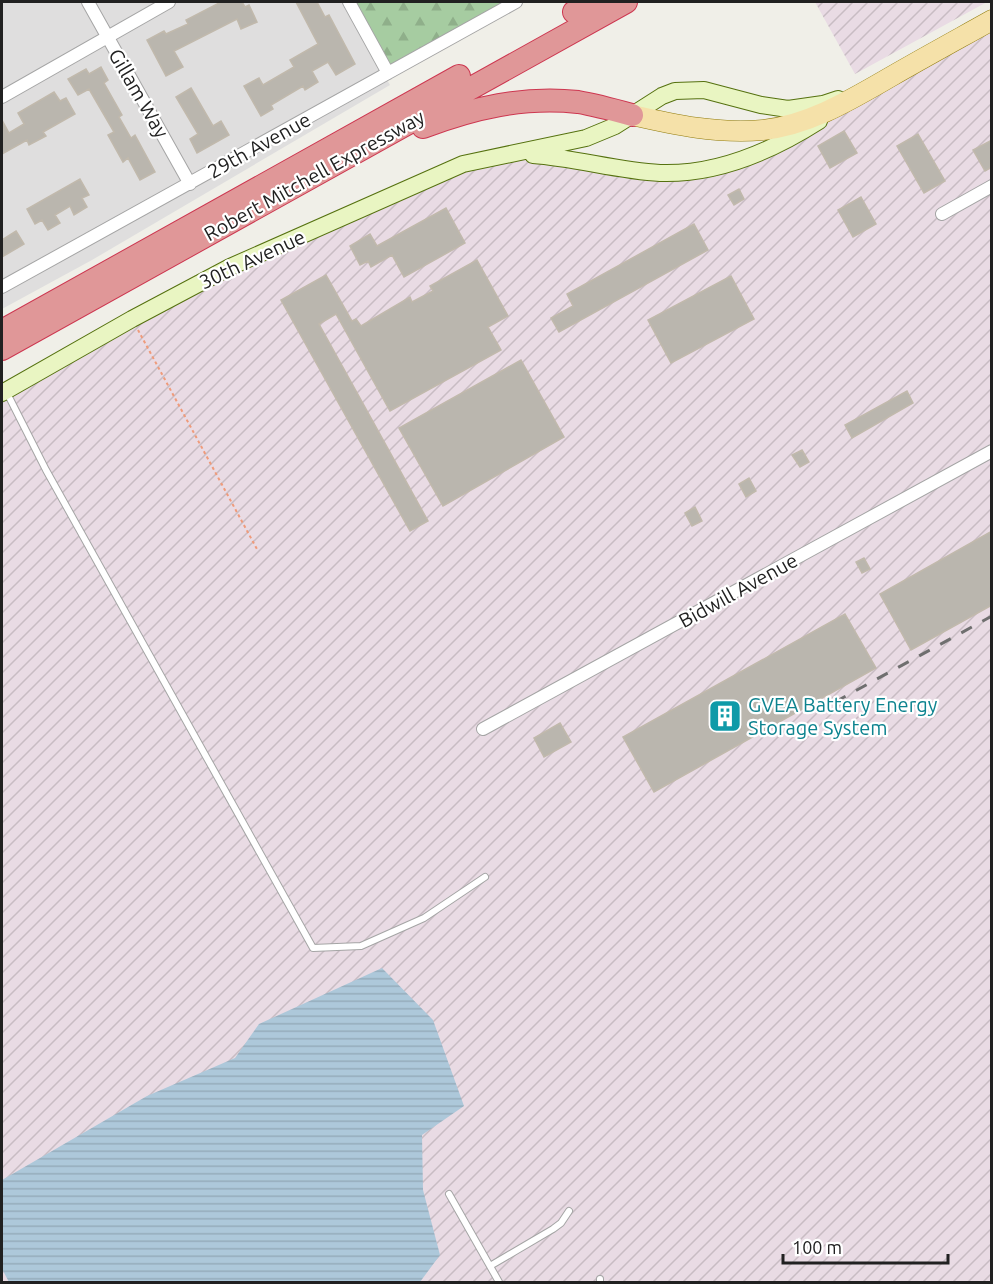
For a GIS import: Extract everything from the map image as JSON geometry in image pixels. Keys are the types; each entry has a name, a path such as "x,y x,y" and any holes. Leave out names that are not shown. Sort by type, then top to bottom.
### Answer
{"highway":[{"name":"Robert Mitchell Expressway","path":"2,349 626,2"},
{"name":"Robert Mitchell Expressway","path":"2,331 586,5"},
{"path":"266,203 423,127 484,107 547,100 579,102 632,115"}],"main road":[{"name":"30th Avenue","path":"514,153 568,158 660,173 701,171 750,157 776,146 992,20"},
{"name":"30th Avenue","path":"4,392 132,319 230,267 447,170 476,161 586,138 615,126 662,96 675,91 704,90 761,105 788,109 824,104 865,92"},
{"path":"632,115 715,130 764,130 804,120 865,92"}],"street":[{"name":"Gillam Way","path":"88,2 190,184"},
{"path":"2,97 170,2"},
{"path":"349,2 388,73"},
{"name":"29th Avenue","path":"2,287 516,2"},
{"path":"942,213 992,186"},
{"name":"Bidwill Avenue","path":"483,729 992,451"}],"lane":[{"path":"4,392 313,948 361,946 424,918 485,878"},
{"path":"449,1194 499,1282"},
{"path":"490,1266 553,1229 561,1223 569,1211"}],"path":[{"path":"132,319 258,551"}],"shaded area":[{"path":"2,2 342,2 390,85 92,260 2,309"},
{"path":"815,2 987,2 855,74"},
{"path":"991,28 991,1282 2,1282 2,395 212,279 469,167 522,158 709,171"}],"green space":[{"path":"349,2 516,2 388,73"}],"water":[{"path":"382,968 433,1020 464,1106 422,1135 423,1190 440,1255 420,1282 9,1282 2,1269 2,1180 147,1096 235,1058 259,1024"}],"building":[{"path":"221,2 242,2 245,7 249,5 257,22 241,29 237,19 174,51 183,67 166,76 147,40 164,31 166,34 188,24 186,20"},
{"path":"296,2 317,2 325,17 329,15 355,64 336,75 328,62 312,71 318,82 305,90 303,86 271,105 273,109 261,116 244,86 259,78 263,85 294,67 290,60 318,44"},
{"path":"101,67 108,80 104,83 122,115 119,117 131,138 135,135 155,172 140,180 128,158 123,162 108,135 114,132 89,89 78,95 68,79 86,69 89,74"},
{"path":"191,88 213,126 221,121 229,135 197,153 190,139 198,134 176,97"},
{"path":"54,92 60,101 66,98 75,114 43,132 46,136 29,145 27,140 2,154 2,120 9,133 24,124 18,113"},
{"path":"844,131 857,153 830,168 818,146"},
{"path":"918,134 945,181 924,193 897,146"},
{"path":"992,140 992,167 985,171 973,150"},
{"path":"80,179 89,195 82,198 87,207 74,215 70,206 55,215 60,223 48,230 42,220 35,224 27,209"},
{"path":"739,189 744,199 734,205 728,195"},
{"path":"861,197 876,224 853,237 838,210"},
{"path":"446,208 465,243 404,277 392,255 371,267 368,261 360,265 350,246 370,234 377,246"},
{"path":"694,224 708,250 559,332 551,318 573,306 567,294"},
{"path":"16,231 24,244 2,257 2,240"},
{"path":"477,260 508,316 488,327 501,350 390,411 336,314 319,324 428,521 410,531 281,300 326,275 352,321 356,319 361,326 410,297 412,302 433,291 430,286"},
{"path":"731,276 754,319 671,363 648,320"},
{"path":"521,360 564,437 443,506 399,428"},
{"path":"907,391 913,403 852,438 845,425"},
{"path":"802,450 809,462 800,467 792,455"},
{"path":"749,478 756,491 746,497 739,484"},
{"path":"695,507 702,521 692,526 685,513"},
{"path":"992,531 992,605 911,650 880,594"},
{"path":"864,558 870,569 862,573 856,562"},
{"name":"GVEA Battery Energy Storage System","path":"845,614 876,668 654,792 623,737"},
{"path":"560,723 571,742 544,757 534,738"}],"railway":[{"path":"835,702 992,616"}],"place":[{"name":"GVEA Battery Energy Storage System","path":"725,716"}]}
